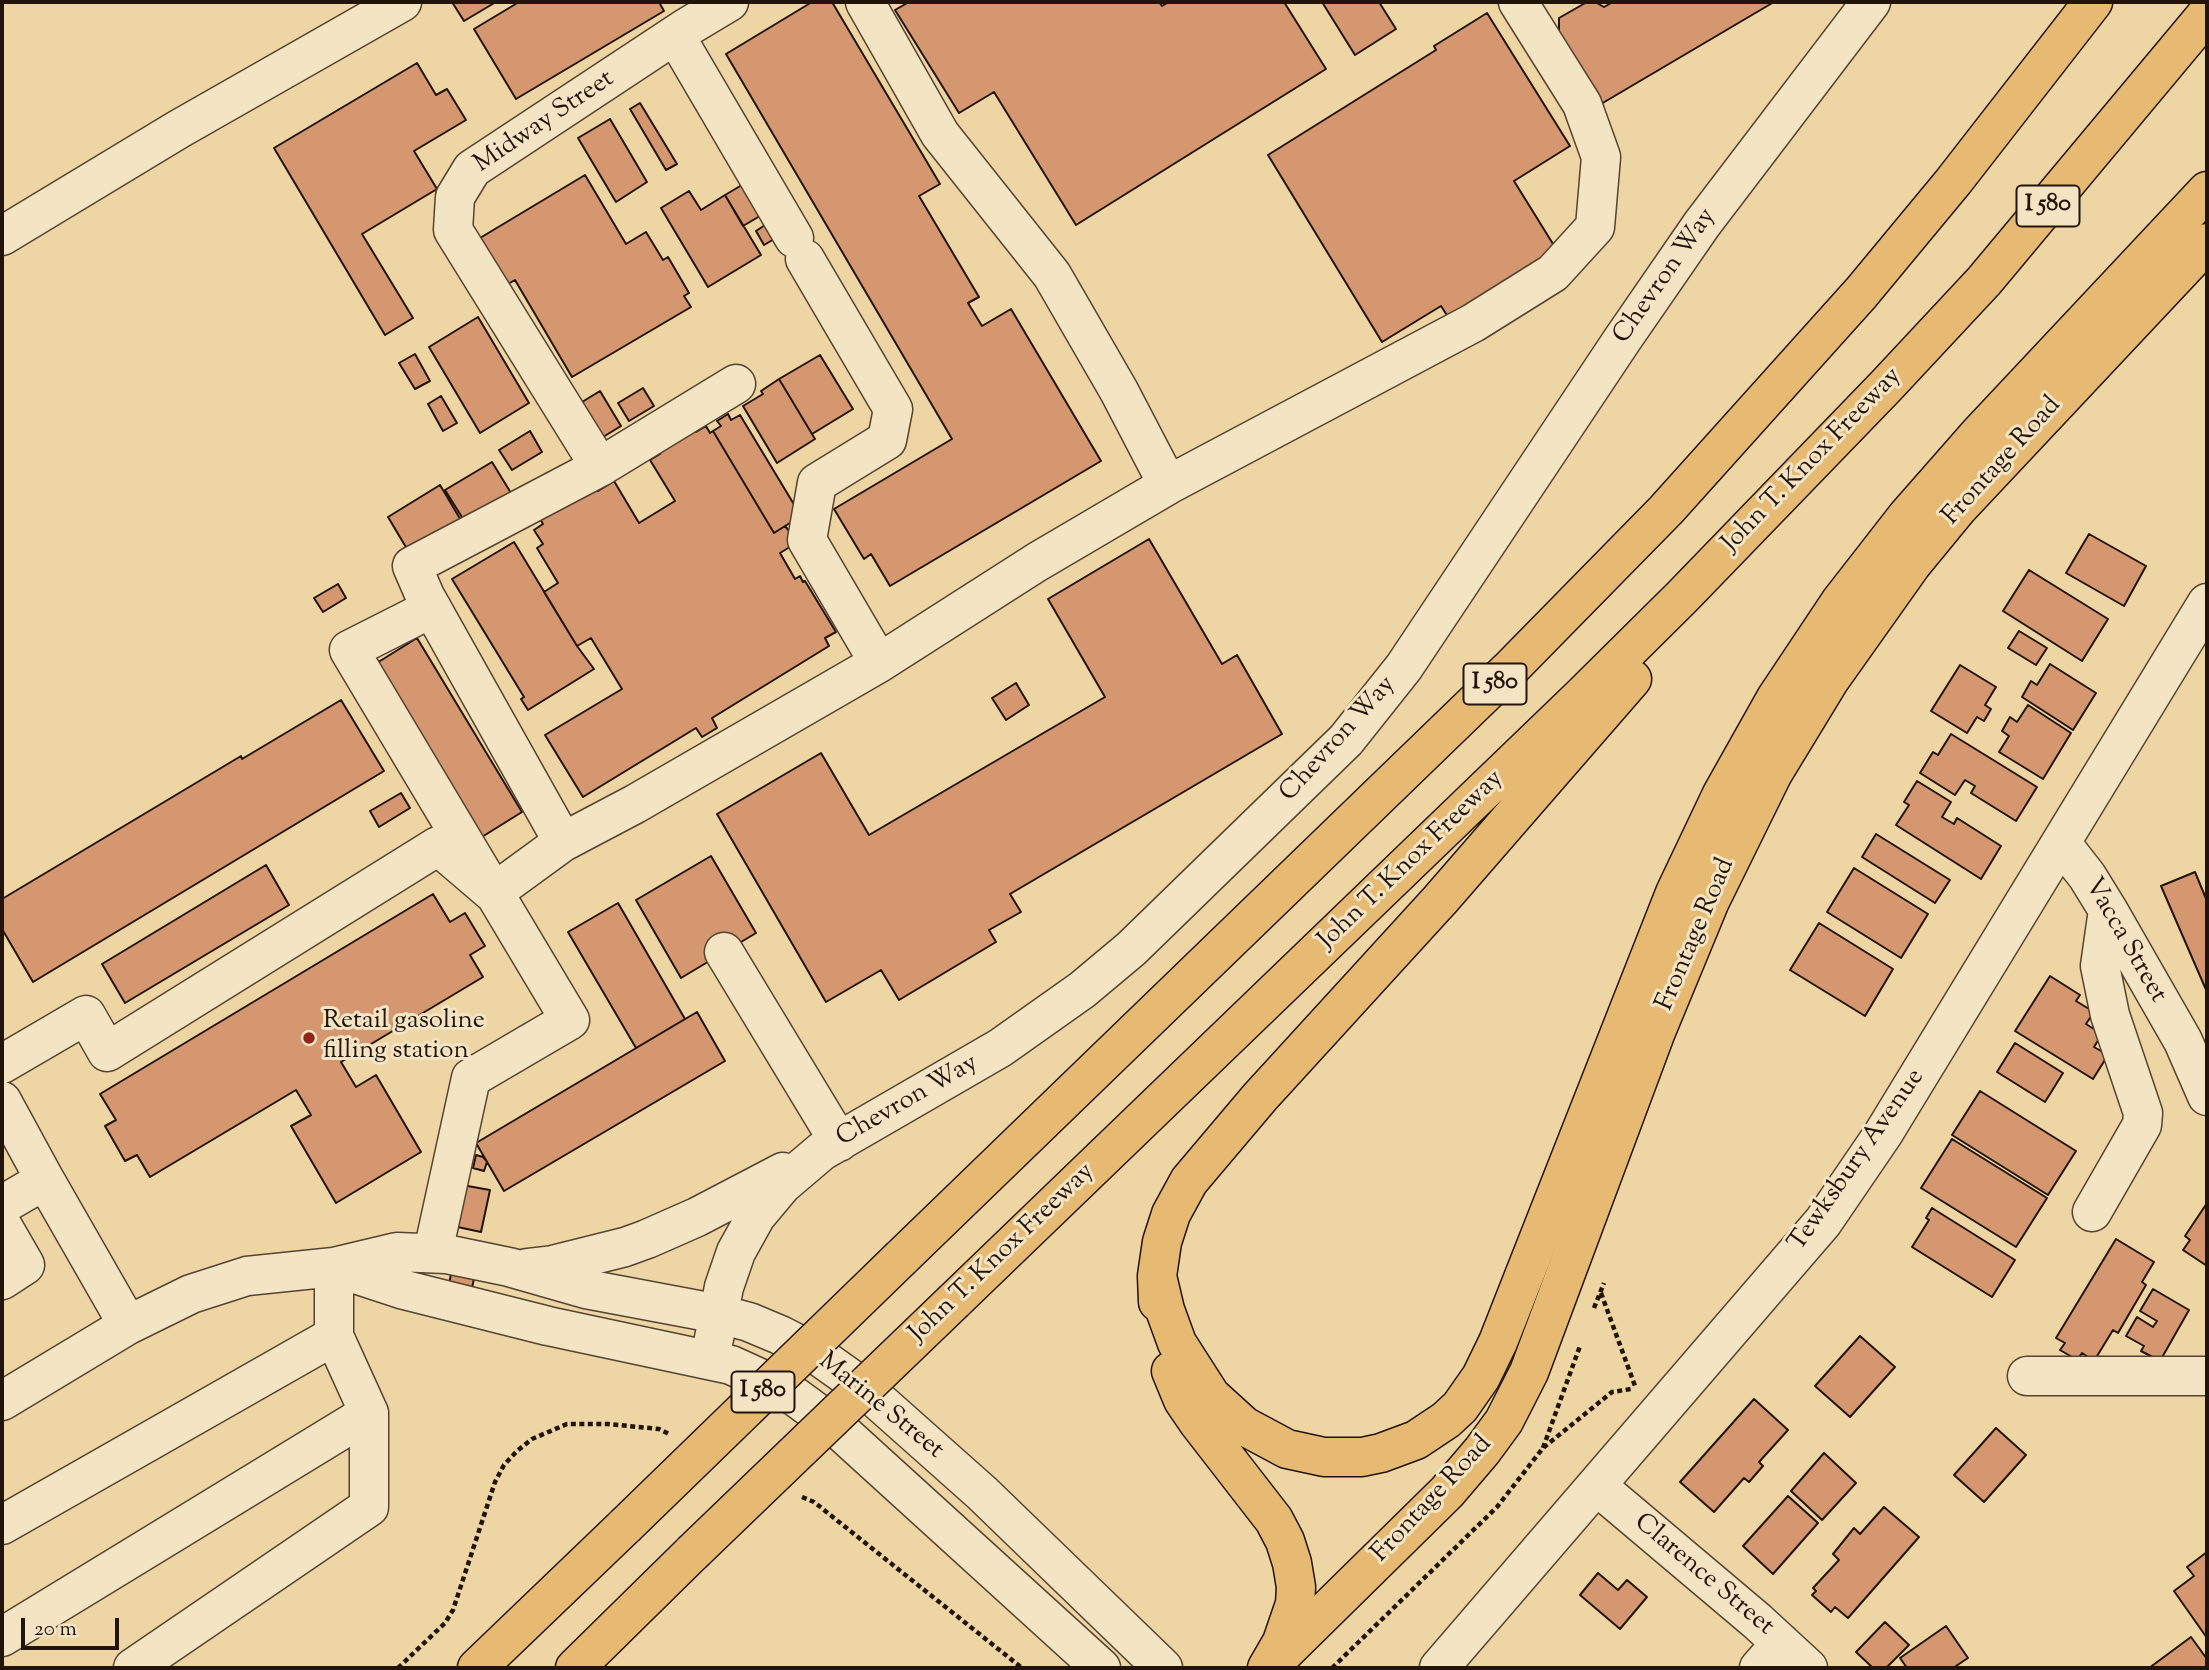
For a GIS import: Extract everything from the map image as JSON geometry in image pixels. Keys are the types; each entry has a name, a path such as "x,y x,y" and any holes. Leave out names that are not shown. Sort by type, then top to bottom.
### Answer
{"main road":[{"path":"2043,67 2081,2"},
{"name":"I 580","path":"477,1668 1268,904 1614,564 1715,457 1861,293 1953,182 2093,2"},
{"name":"John T. Knox Freeway","path":"575,1668 1580,698 1886,386 2032,224 2205,17"},
{"path":"1157,1276 1165,1310 1178,1343 1211,1396 1244,1426 1287,1449 1324,1457 1362,1457 1416,1440 1460,1407 1481,1377 1498,1342 1642,971 1680,881 1722,794 1776,698 1840,602 1906,516 1979,434 2207,191"},
{"name":"Frontage Road","path":"1267,1668 1447,1492 1482,1451 1513,1405 1542,1338 1668,1001 1710,901 1773,773 1829,681 1905,574 1958,508 2207,243"},
{"path":"1267,1668 1282,1642 1295,1604 1296,1587 1292,1563 1274,1520 1198,1422 1183,1400 1173,1376 1164,1346 1157,1276 1162,1242 1171,1214 1189,1181 1213,1151 1307,1043 1440,900 1886,386"}],"street":[{"path":"2,236 178,129 402,2"},
{"name":"Midway Street","path":"600,467 453,230 455,197 472,169 675,35 730,2"},
{"path":"864,2 940,134 1052,275 1119,391 1168,485"},
{"path":"493,892 563,842 879,663 1037,562 1168,485 1474,323 1553,273 1595,226 1601,157 1582,104 1518,2"},
{"name":"Chevron Way","path":"709,1359 729,1270 750,1225 782,1185 830,1147 1000,1048 1082,990 1141,940 1346,740 1404,667 1702,224 1871,2"},
{"path":"675,35 893,410 887,440 817,484 807,540 879,663"},
{"path":"563,842 432,608 412,566 600,467 736,384"},
{"name":"Tewksbury Avenue","path":"1439,1668 1823,1222 1883,1134 2207,603"},
{"path":"432,608 349,650 570,1020 471,1078 439,1253"},
{"name":"Vacca Street","path":"2062,844 2087,876 2195,1036 2205,1084"},
{"path":"2,1064 86,1015 107,1052 438,846 493,892"},
{"path":"2092,1212 2142,1125 2143,1113 2110,1015 2100,966 2108,910"},
{"path":"509,1267 553,1265 648,1239 830,1147 724,952"},
{"path":"2,1101 128,1325"},
{"path":"2,1205 45,1180"},
{"path":"2,1224 25,1265 2,1279"},
{"name":"Marine Street","path":"334,1267 381,1255 439,1253 509,1267 586,1289 719,1314 749,1322 780,1335 813,1352 865,1389 982,1493 1163,1668"},
{"path":"2,1401 128,1325 191,1293 229,1280 265,1273 334,1267 334,1336 369,1413 369,1507 133,1668"},
{"name":"Marine Street","path":"334,1267 401,1289 579,1334 709,1359 757,1375 786,1390 819,1413 1101,1668"},
{"path":"2,1525 334,1336"},
{"path":"2027,1376 2207,1376"},
{"path":"2,1637 369,1413"},
{"name":"Clarence Street","path":"1597,1486 1782,1660"}],"path":[{"path":"1592,1315 1605,1280"},
{"path":"1332,1668 1497,1507 1543,1448 1612,1392 1636,1388 1601,1292"},
{"path":"1543,1448 1583,1339"}],"building":[{"path":"452,2 496,2 464,21"},
{"path":"519,2 659,2 664,11 516,99 474,29"},
{"path":"812,2 832,2 940,184 919,196 979,297 968,303 982,326 1011,309 1101,461 890,586 871,554 864,559 834,509 952,439 726,54"},
{"path":"909,2 1159,2 1162,6 1169,2 1284,2 1326,69 1076,225 994,92 959,113 895,10"},
{"path":"1322,2 1379,2 1396,29 1355,55"},
{"path":"1587,2 1595,2 1604,7 1613,2 1774,2 1601,104 1559,33 1559,18"},
{"path":"1487,13 1570,146 1514,181 1558,252 1450,320 1441,306 1382,342 1268,155 1436,50 1434,46"},
{"path":"417,63 436,95 447,89 466,120 414,151 437,189 362,234 413,318 385,335 274,148"},
{"path":"640,103 677,164 666,170 630,109"},
{"path":"610,119 647,182 616,202 578,138"},
{"path":"585,175 626,244 646,232 663,260 668,257 689,293 684,296 691,307 572,377 515,280 508,284 480,238"},
{"path":"747,182 765,213 743,226 725,195"},
{"path":"689,191 701,210 725,195 761,255 708,287 661,208"},
{"path":"768,223 776,238 764,245 756,231"},
{"path":"478,317 529,403 480,433 429,347"},
{"path":"415,354 430,381 415,389 399,363"},
{"path":"820,355 853,409 812,434 779,379"},
{"path":"779,379 815,439 777,463 743,406 763,394 761,391"},
{"path":"643,388 654,406 629,421 618,403"},
{"path":"600,391 621,426 603,437 582,402"},
{"path":"441,396 457,423 443,431 428,404"},
{"path":"728,414 731,420 740,415 801,516 774,533 713,431 721,426 717,421"},
{"path":"706,426 710,433 713,431 774,533 785,526 798,542 780,553 795,579 800,576 803,582 805,581 836,632 825,638 829,646 712,718 717,728 702,737 696,728 583,797 545,735 622,689 591,638 577,646 544,592 558,583 537,548 543,544 534,530 543,524 540,519 595,485 598,491 614,481 639,523 675,501 650,460 660,454 662,447 689,431 696,432"},
{"path":"530,431 542,452 512,470 499,450"},
{"path":"492,462 511,493 465,522 445,490"},
{"path":"440,485 462,522 410,554 388,517"},
{"path":"2089,534 2146,566 2124,606 2066,573"},
{"path":"1149,539 1222,664 1237,655 1282,734 1010,894 1021,912 989,930 996,942 899,1000 881,970 826,1002 717,814 821,753 869,835 1105,697 1048,599"},
{"path":"514,542 577,646 594,669 528,710 521,699 524,697 452,579"},
{"path":"2029,570 2108,619 2082,661 2003,611"},
{"path":"338,584 346,598 323,612 314,598"},
{"path":"2019,631 2047,648 2036,665 2008,648"},
{"path":"417,638 522,812 477,840 372,666"},
{"path":"2050,664 2096,693 2073,730 2022,697 2031,681 2037,685"},
{"path":"1960,665 1996,687 1985,705 1991,709 1984,721 1977,717 1967,733 1931,711"},
{"path":"1016,683 1029,705 1006,720 992,698"},
{"path":"341,700 384,771 33,982 2,929 2,899 241,756 242,759"},
{"path":"2028,705 2071,733 2043,779 1999,752 2009,736 2002,731 2010,717 2017,722"},
{"path":"1951,734 2037,787 2016,821 1971,793 1975,786 1965,780 1955,795 1920,773 1933,752 1938,755"},
{"path":"1917,781 1951,802 1942,817 1954,824 1957,818 2001,846 1981,879 1896,825 1909,805 1904,802"},
{"path":"401,793 410,808 379,827 370,811"},
{"path":"1876,834 1950,880 1935,903 1862,857"},
{"path":"711,856 756,933 681,978 636,900"},
{"path":"266,865 289,905 125,1003 102,964"},
{"path":"1854,868 1928,914 1901,958 1827,912"},
{"path":"2195,872 2207,901 2207,992 2161,886"},
{"path":"433,894 450,922 465,913 485,946 470,955 483,977 341,1062 356,1087 376,1075 421,1152 336,1203 291,1126 311,1115 296,1090 150,1177 137,1155 125,1161 105,1126 116,1120 100,1094"},
{"path":"618,903 685,1019 636,1048 568,932"},
{"path":"1819,923 1893,969 1865,1016 1790,970"},
{"path":"2050,976 2080,995 2076,1001 2094,1012 2086,1024 2102,1034 2094,1047 2108,1055 2093,1079 2015,1031"},
{"path":"697,1012 725,1061 504,1191 476,1143"},
{"path":"2015,1043 2063,1073 2045,1102 1997,1072"},
{"path":"1980,1091 2076,1151 2048,1195 1952,1135"},
{"path":"1952,1139 2047,1198 2016,1247 1921,1188"},
{"path":"476,1155 487,1162 484,1171 473,1168"},
{"path":"462,1185 490,1190 481,1232 453,1226"},
{"path":"2207,1203 2207,1266 2183,1250 2190,1240 2185,1236"},
{"path":"1932,1208 2015,1260 1992,1297 1912,1247 1929,1220 1926,1218"},
{"path":"2116,1239 2154,1262 2142,1282 2146,1285 2118,1333 2113,1330 2094,1361 2082,1353 2077,1360 2060,1350 2065,1343 2056,1338"},
{"path":"453,1264 476,1269 472,1288 449,1284"},
{"path":"2153,1289 2189,1310 2160,1361 2141,1351 2144,1346 2126,1336 2137,1317 2153,1327 2157,1321 2140,1311"},
{"path":"1860,1336 1895,1367 1850,1417 1815,1386"},
{"path":"1754,1399 1788,1430 1759,1462 1763,1466 1749,1482 1744,1478 1714,1512 1680,1482"},
{"path":"1996,1428 2026,1455 1984,1502 1954,1475"},
{"path":"1824,1453 1856,1483 1822,1520 1791,1491"},
{"path":"1788,1496 1818,1523 1773,1574 1743,1546"},
{"path":"1884,1507 1919,1537 1848,1618 1835,1607 1831,1612 1812,1595 1816,1591 1813,1588 1839,1560 1833,1554 1854,1528 1860,1534"},
{"path":"2207,1552 2207,1638 2174,1591 2194,1576 2187,1567"},
{"path":"1598,1573 1618,1590 1627,1580 1647,1597 1620,1629 1580,1595"},
{"path":"1885,1622 1909,1645 1886,1668 1873,1668 1856,1652"},
{"path":"1946,1626 1968,1658 1953,1668 1907,1668 1900,1658"},
{"path":"2191,1637 2207,1659 2207,1668 2149,1668"}],"place":[{"name":"Retail gasoline filling station","path":"309,1038"}]}
